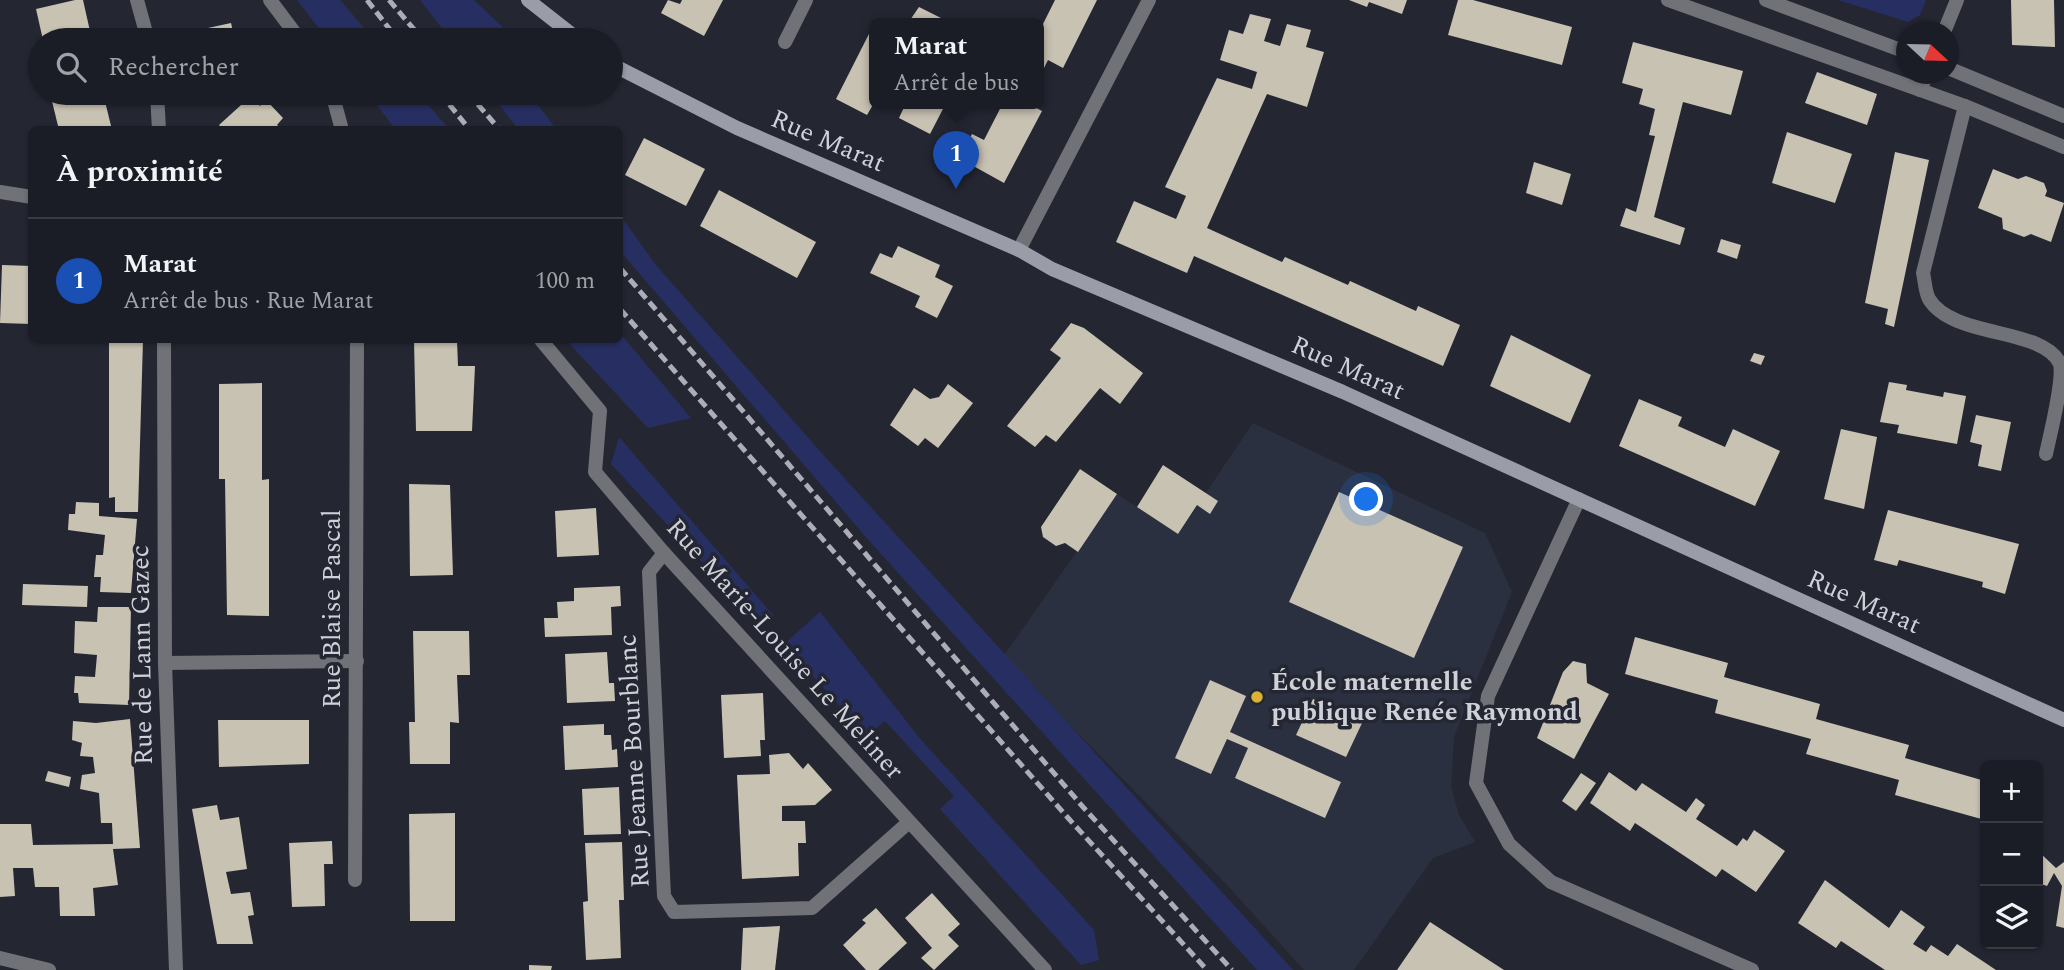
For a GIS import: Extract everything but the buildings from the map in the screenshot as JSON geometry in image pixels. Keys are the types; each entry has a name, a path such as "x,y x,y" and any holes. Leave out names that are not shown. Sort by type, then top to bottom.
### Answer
{"main road":[{"path":"528,0 564,28"},
{"name":"Rue Marat","path":"623,70 737,128 1019,250 1052,270 1343,391 2064,720"}],"street":[{"path":"137,0 145,28"},
{"path":"270,0 291,28"},
{"path":"785,41 806,0"},
{"path":"1019,250 1149,0"},
{"path":"1668,0 1965,106 2064,147"},
{"path":"1766,0 1896,48"},
{"path":"1948,21 1957,0"},
{"path":"1959,73 2064,116"},
{"path":"1920,90 1923,84"},
{"path":"158,105 159,126"},
{"path":"335,105 341,126"},
{"path":"1965,106 1923,273 1927,298 1944,317 2039,345 2055,357 2062,373 2046,454"},
{"path":"0,192 28,196"},
{"name":"Rue de Lann Gazec","path":"164,343 165,663 176,970"},
{"name":"Rue Blaise Pascal","path":"355,880 357,343"},
{"name":"Rue Marie-Louise Le Meliner","path":"543,343 600,411 595,472 664,553 1045,970"},
{"path":"1579,499 1488,696 1476,783 1509,844 1551,882 1752,970"},
{"name":"Rue Jeanne Bourblanc","path":"664,553 649,572 664,896 674,912 812,908 909,822"},
{"path":"165,663 357,661"},
{"path":"0,958 49,970"}],"shaded area":[{"path":"297,0 340,0 364,28 319,28"},
{"path":"420,0 474,0 503,28 442,28"},
{"path":"1838,0 1926,0 1920,15 1905,21"},
{"path":"377,105 428,105 446,126 393,126"},
{"path":"499,105 538,105 554,126 516,126"},
{"path":"623,219 656,265 826,458 1293,970 1257,970 872,544 623,254"},
{"path":"623,337 691,418 648,428 569,343 623,343"},
{"name":"École maternelle publique Renée Raymond","path":"1253,423 1485,533 1512,592 1454,737 1451,787 1459,815 1475,842 1433,858 1354,970 1304,970 1227,885 1003,657 1117,494 1178,534"},
{"path":"619,437 774,616 762,627 611,464"},
{"path":"820,612 922,741 1094,930 1099,960 1081,965 940,809 954,796 885,721 867,736 784,644"}],"railway":[{"path":"367,0 389,28"},
{"path":"389,0 413,28"},
{"path":"450,105 467,126"},
{"path":"478,105 497,126"},
{"path":"623,271 1083,807 1232,970"},
{"path":"623,312 1069,819 1207,970"}],"place":[{"name":"Marat","path":"956,189"},
{"name":"École maternelle publique Renée Raymond","path":"1257,697"}]}
